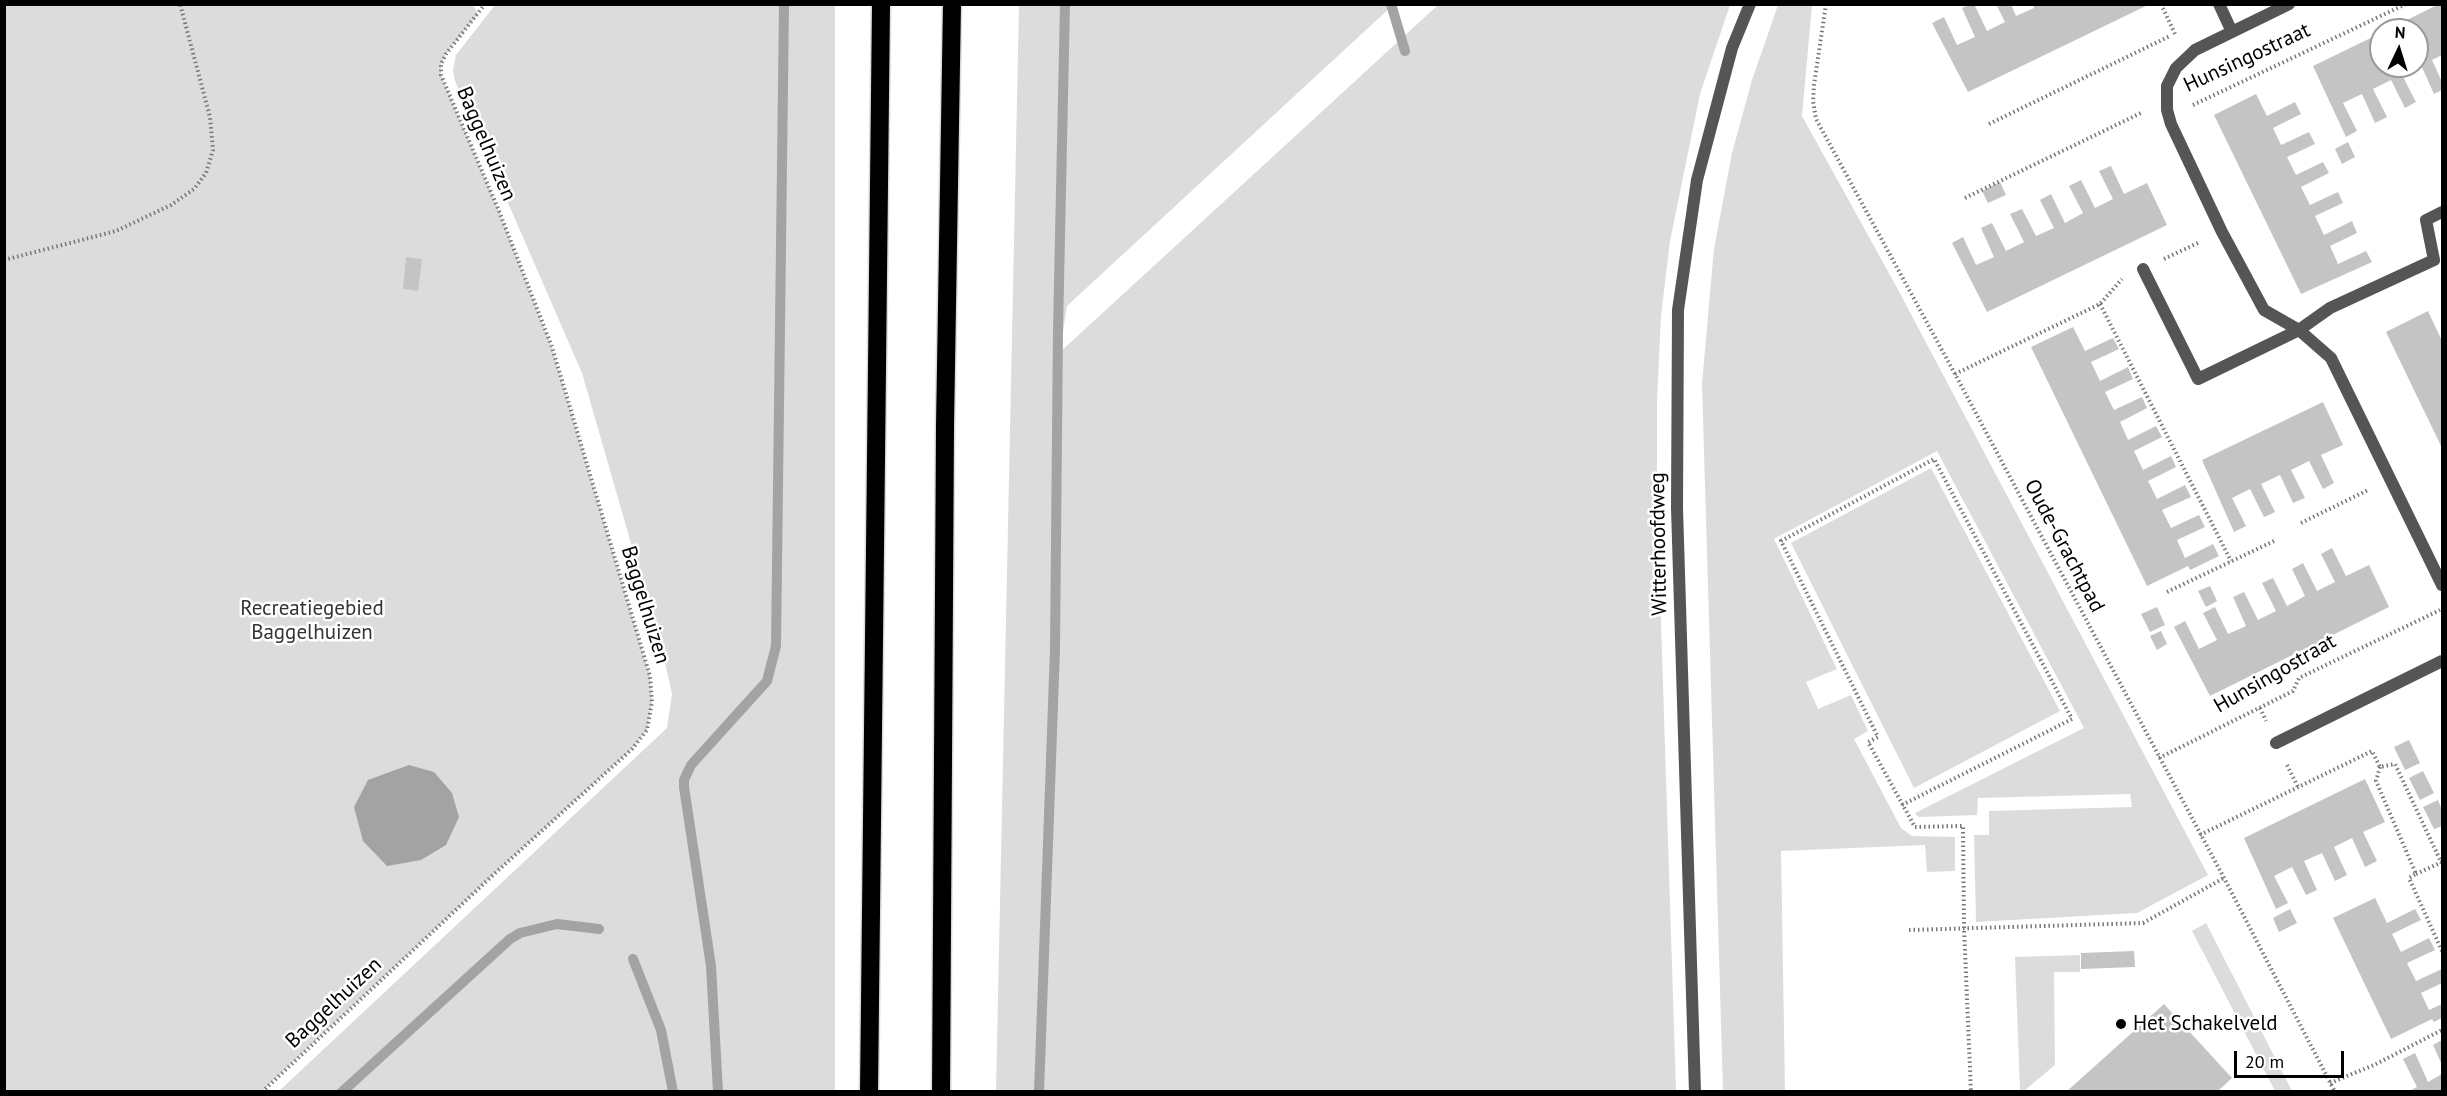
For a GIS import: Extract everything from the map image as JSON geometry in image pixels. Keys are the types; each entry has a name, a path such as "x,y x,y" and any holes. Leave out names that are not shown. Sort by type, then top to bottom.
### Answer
{"highway":[{"path":"868,1092 882,4"},
{"path":"941,1092 945,438 952,4"}],"street":[{"name":"Witterhoofdweg","path":"1695,1092 1677,508 1678,310 1697,180 1732,48 1750,4"},
{"name":"Hunsingostraat","path":"2289,4 2194,50 2176,68 2167,86 2169,116 2222,232 2264,310 2299,330 2331,358 2442,585"},
{"name":"Hunsingostraat","path":"2220,8 2232,32"},
{"path":"2144,269 2198,379 2299,330 2330,308 2434,260 2426,220 2442,212"},
{"path":"2276,743 2442,661"}],"path":[{"path":"4,260 116,231 171,205 194,189 206,173 213,150 210,117 180,4"},
{"name":"Baggelhuizen","path":"262,1092 492,876 632,749 647,729 652,702 650,676 552,348 499,211 441,75 441,64 446,54 486,4"},
{"name":"Oude-Grachtpad","path":"1826,4 1814,85 1813,101 1816,119 2224,878 2335,1092"},
{"path":"2161,4 2175,34"},
{"name":"Hunsingostraat","path":"2169,116 2406,4"},
{"path":"1989,124 2175,34 2220,8"},
{"path":"1965,198 2168,100"},
{"path":"1955,374 2100,304 2124,277 2222,232"},
{"path":"2100,304 2231,561"},
{"path":"1902,804 2072,719 1934,459 1781,541 1878,738 1868,742 1902,804 1915,827 1963,826 1964,928 1971,1092"},
{"path":"2301,523 2390,478"},
{"path":"2167,592 2274,541"},
{"name":"Hunsingostraat","path":"2159,758 2293,691 2299,678 2442,608"},
{"path":"2200,835 2372,751 2380,767 2376,781 2416,874"},
{"path":"2380,767 2395,764 2442,863 2409,878 2442,951"},
{"path":"1909,930 2143,923 2224,878"},
{"path":"2330,1083 2374,1065 2442,1030"}],"green space":[{"name":"Recreatiegebied Baggelhuizen","path":"5,5 473,5 478,14 446,54 441,64 441,75 499,211 552,348 650,676 652,702 647,730 632,749 262,1091 5,1092"},
{"path":"495,5 835,5 835,1091 279,1091 667,728 672,694 664,658 582,373 455,81 453,70 456,55"},
{"path":"1019,5 1393,5 1067,306 1060,352 1438,5 1730,5 1700,94 1670,241 1661,316 1657,400 1657,497 1676,1091 996,1091"},
{"path":"1778,5 1812,5 1802,116 1895,284 2208,875 2137,913 1976,922 1974,835 1989,835 1989,811 2132,807 2130,794 1978,798 1977,815 1918,817 1915,813 2084,728 1937,451 1774,539 1837,669 1806,682 1818,709 1851,695 1868,731 1854,739 1901,828 1912,836 1955,837 1955,871 1927,872 1925,845 1781,851 1785,1091 1723,1091 1702,383 1714,249 1732,153 1752,80"},
{"path":"1931,468 2060,711 1914,788 1791,543"},
{"path":"2206,923 2292,1091 2275,1091 2192,931"},
{"path":"2080,955 2080,972 2054,972 2055,1065 2024,1091 2020,1091 2015,957"}],"shaded area":[{"path":"409,765 434,772 452,793 459,817 446,845 421,860 387,866 363,841 354,807 368,780"}],"building":[{"path":"1974,4 1987,31 2005,22 1996,4 2011,4 2016,16 2034,8 2033,4 2150,4 1968,92 1932,23 1944,17 1957,45 1975,37 1962,8"},
{"path":"2442,4 2442,55 2432,60 2442,82 2442,90 2434,94 2427,78 2429,78 2429,18 2411,18"},
{"path":"2369,39 2369,78 2404,78 2416,102 2405,108 2391,80 2373,89 2387,117 2375,123 2362,94 2343,103 2357,131 2346,137 2313,66"},
{"path":"2256,94 2267,116 2295,102 2301,114 2273,128 2281,145 2309,132 2315,144 2287,157 2296,175 2323,162 2329,173 2301,187 2310,205 2338,192 2343,203 2315,216 2324,235 2352,221 2357,233 2330,246 2338,264 2366,251 2372,262 2301,294 2214,115"},
{"path":"2348,142 2355,157 2342,164 2335,149"},
{"path":"2111,166 2124,194 2147,183 2167,225 1987,312 1952,243 1963,237 1976,265 1994,257 1981,228 1992,223 2006,251 2024,242 2010,214 2022,209 2036,236 2054,228 2040,200 2051,194 2065,223 2083,213 2069,186 2081,180 2095,208 2113,199 2099,171"},
{"path":"2000,182 2006,195 1988,203 1982,191"},
{"path":"406,257 422,259 418,291 403,289"},
{"path":"2428,311 2442,341 2442,448 2386,332"},
{"path":"2073,327 2085,351 2113,338 2119,349 2091,362 2100,381 2128,367 2133,379 2105,392 2114,410 2142,397 2147,408 2120,422 2128,440 2156,426 2162,437 2134,451 2143,470 2171,456 2176,467 2148,481 2157,499 2185,485 2191,497 2162,510 2171,528 2199,515 2205,527 2177,540 2185,558 2213,544 2219,556 2190,570 2188,566 2147,586 2031,347"},
{"path":"2323,402 2343,445 2321,455 2334,483 2323,489 2309,461 2291,470 2305,498 2293,503 2280,475 2261,484 2275,512 2264,517 2250,489 2232,498 2246,526 2234,532 2202,460"},
{"path":"2332,548 2346,576 2369,565 2389,607 2210,696 2174,627 2185,621 2199,649 2217,640 2203,613 2215,607 2228,634 2246,626 2233,597 2244,592 2258,620 2276,611 2262,583 2273,578 2287,606 2305,596 2292,569 2303,563 2317,591 2335,582 2321,554"},
{"path":"2210,586 2217,601 2206,607 2198,591"},
{"path":"2157,607 2165,625 2150,632 2141,614"},
{"path":"2161,631 2167,644 2157,650 2150,636"},
{"path":"2409,740 2420,763 2405,770 2394,747"},
{"path":"2423,771 2434,793 2420,800 2409,778"},
{"path":"2365,779 2385,822 2363,832 2377,861 2365,867 2352,838 2334,847 2347,875 2335,881 2322,853 2304,861 2317,890 2306,895 2292,867 2274,876 2288,903 2276,909 2244,838"},
{"path":"2438,800 2442,810 2442,826 2434,829 2423,807"},
{"path":"2375,898 2387,923 2415,909 2421,920 2392,934 2401,952 2429,938 2435,950 2407,963 2416,981 2442,969 2442,983 2421,993 2429,1010 2442,1004 2442,1018 2434,1022 2432,1019 2391,1039 2333,918"},
{"path":"2290,909 2297,923 2279,932 2273,918"},
{"path":"2134,951 2135,967 2081,969 2081,953"},
{"path":"2164,1004 2232,1078 2217,1092 2066,1092"},
{"path":"2442,1040 2442,1065 2433,1045"},
{"path":"2415,1053 2428,1082 2442,1074 2442,1092 2407,1092 2417,1087 2403,1059"}],"waterway":[{"path":"718,1092 711,966 684,780 691,765 767,681 776,646 784,4"},
{"path":"1039,1092 1055,649 1058,329 1065,4"},
{"path":"1391,4 1405,51"},
{"path":"342,1092 510,939 520,933 557,924 599,929"},
{"path":"633,959 661,1030 673,1092"}],"place":[{"name":"Het Schakelveld","path":"2121,1024"}]}
